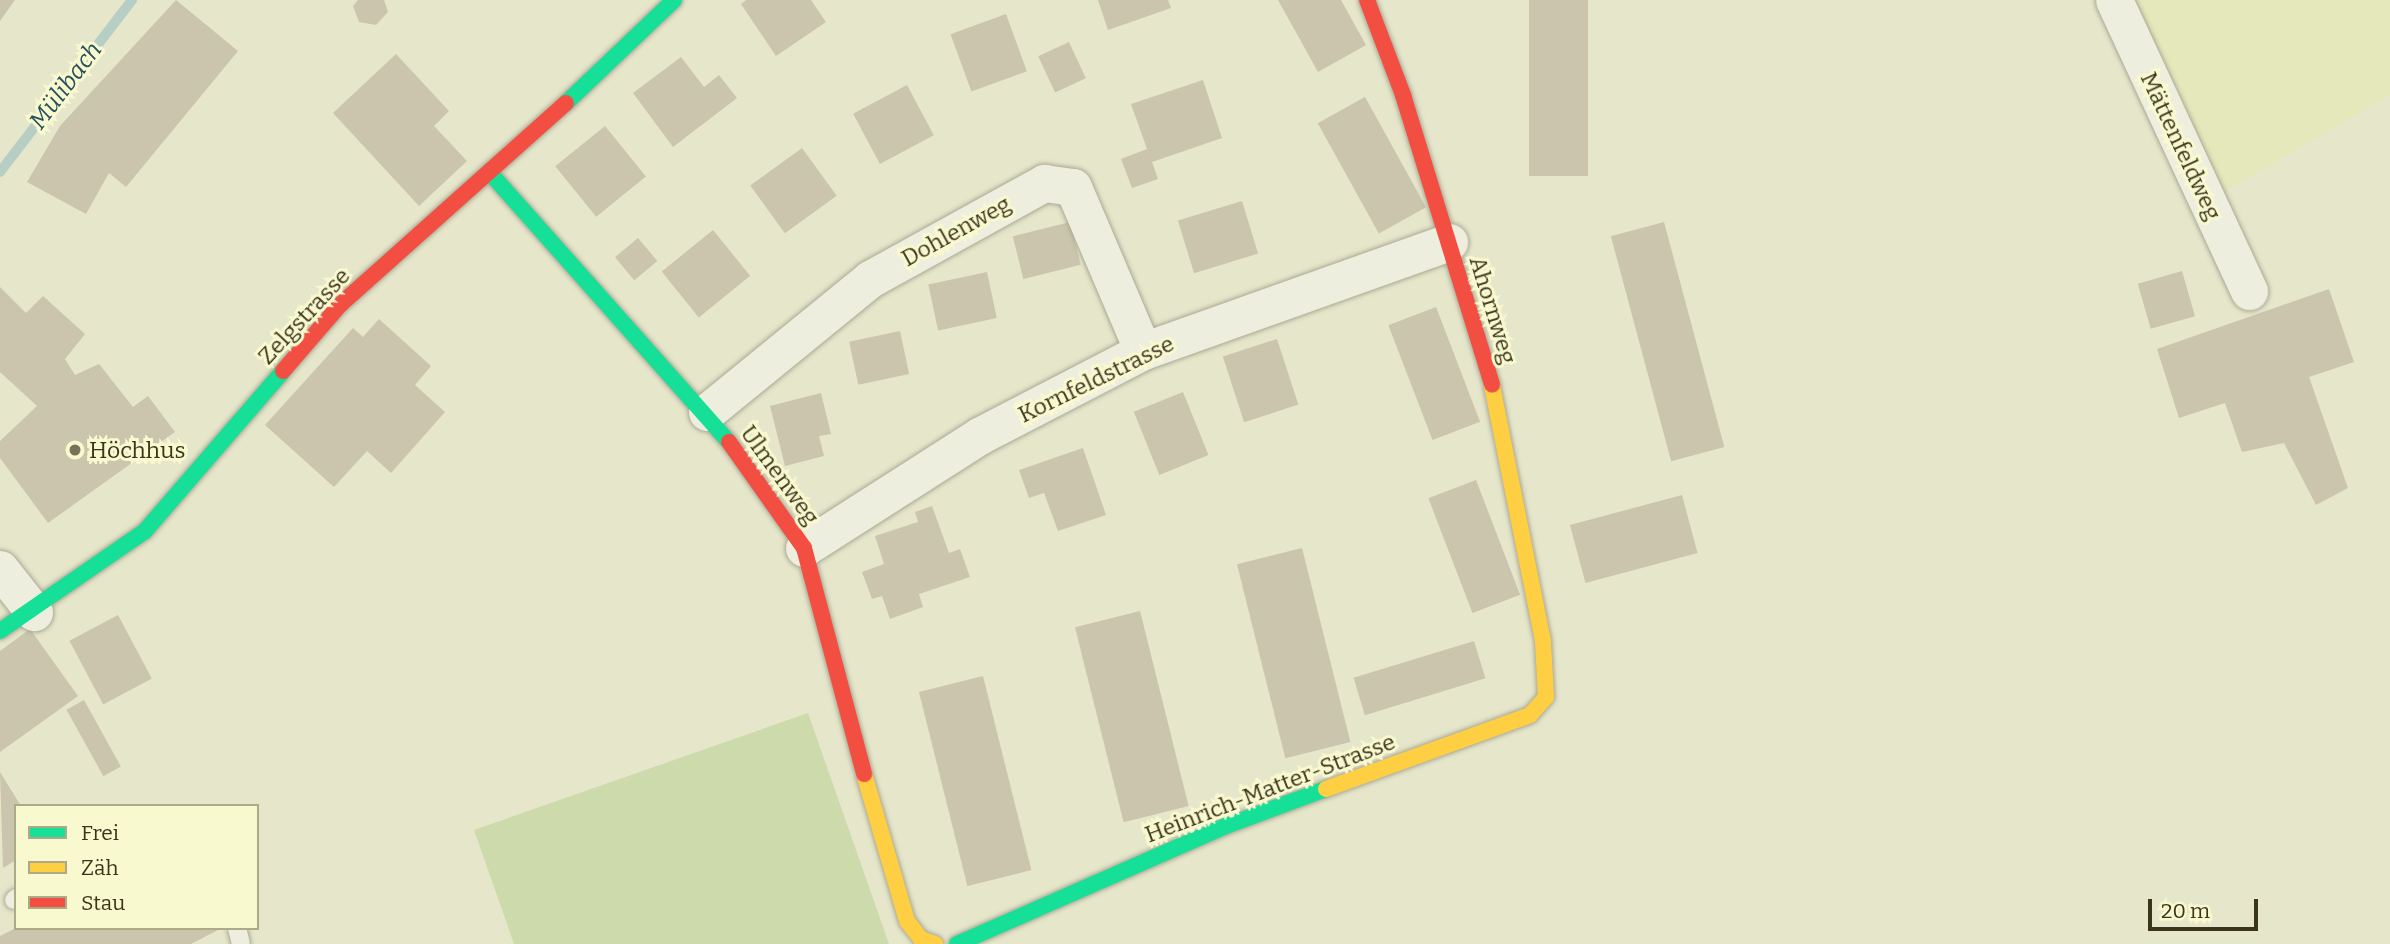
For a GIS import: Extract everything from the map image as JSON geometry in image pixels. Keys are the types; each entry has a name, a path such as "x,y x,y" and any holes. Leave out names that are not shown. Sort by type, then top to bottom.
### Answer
{"street":[{"name":"Zelgstrasse","path":"0,631 34,612 145,531 340,305 491,174 674,0"},
{"name":"Ahornweg","path":"1367,0 1449,242 1499,410 1543,641"},
{"name":"Mättenfeldweg","path":"2115,0 2249,291"},
{"name":"Ulmenweg","path":"491,174 707,412 804,548 892,878 907,921 920,939 936,944"},
{"name":"Dohlenweg","path":"707,412 870,279 1044,183 1073,187 1143,351"},
{"name":"Kornfeldstrasse","path":"804,548 981,435 1143,351 1449,242"},
{"path":"0,569 34,612"},
{"name":"Heinrich-Matter-Strasse","path":"957,944 1226,826 1530,715 1546,696 1543,641"}],"green space":[{"path":"2114,0 2390,0 2390,95 2207,202"},
{"path":"808,713 889,944 514,944 474,830"}],"building":[{"path":"0,0 15,0 0,21"},
{"path":"176,0 238,51 126,187 109,173 86,214 27,182 60,126"},
{"path":"358,0 384,0 388,12 376,25 359,22 353,6"},
{"path":"746,0 811,0 826,22 776,56 741,4"},
{"path":"1098,0 1168,0 1171,8 1108,30"},
{"path":"1278,0 1341,0 1366,45 1318,72"},
{"path":"1529,0 1588,0 1588,176 1529,176"},
{"path":"1006,14 1027,71 971,92 951,34"},
{"path":"1069,42 1086,78 1055,93 1038,56"},
{"path":"396,54 449,111 434,126 467,161 419,206 333,113"},
{"path":"681,57 704,87 719,75 737,98 673,147 633,93"},
{"path":"1203,80 1222,138 1152,162 1158,179 1132,188 1121,159 1147,149 1131,104"},
{"path":"907,85 934,135 880,164 853,114"},
{"path":"1365,97 1426,207 1379,233 1318,123"},
{"path":"605,126 646,177 596,217 555,166"},
{"path":"802,148 837,196 785,233 750,186"},
{"path":"1242,201 1258,254 1194,273 1178,221"},
{"path":"1070,222 1081,265 1023,279 1013,236"},
{"path":"1664,222 1724,447 1671,461 1611,236"},
{"path":"713,230 750,276 699,317 662,272"},
{"path":"638,238 657,261 634,280 615,257"},
{"path":"2182,271 2195,316 2151,329 2138,284"},
{"path":"987,272 997,318 938,330 928,284"},
{"name":"Höchhus","path":"0,287 26,313 43,296 85,334 65,359 75,375 99,364 133,407 148,396 175,432 48,523 0,458 0,441 37,406 0,372"},
{"path":"2329,289 2354,362 2309,377 2348,488 2316,505 2284,443 2242,452 2225,403 2179,418 2157,349"},
{"path":"1436,307 1480,422 1432,440 1388,325"},
{"path":"379,319 431,366 415,385 445,412 391,473 367,451 334,487 265,425 353,328 363,337"},
{"path":"900,331 909,374 858,385 849,342"},
{"path":"1277,339 1298,405 1244,422 1223,357"},
{"path":"1183,392 1208,455 1159,475 1134,412"},
{"path":"821,393 831,434 819,436 824,456 785,466 770,406"},
{"path":"1083,448 1106,515 1058,531 1044,493 1029,498 1019,470"},
{"path":"1476,480 1520,595 1472,613 1428,498"},
{"path":"1682,495 1698,553 1585,583 1570,525"},
{"path":"932,506 949,553 960,549 970,577 919,594 923,607 890,619 882,596 872,599 862,572 884,564 875,536 918,522 915,512"},
{"path":"1302,548 1350,742 1285,758 1237,564"},
{"path":"1140,611 1189,806 1124,822 1075,627"},
{"path":"118,615 152,679 103,704 69,641"},
{"path":"30,629 78,696 0,752 0,651"},
{"path":"1474,641 1485,678 1365,715 1354,678"},
{"path":"983,676 1031,870 967,886 919,692"},
{"path":"84,700 121,766 103,776 67,710"},
{"path":"0,772 20,804 14,804 14,861 3,868"},
{"path":"14,929 218,930 191,944 0,944 0,936"}],"waterway":[{"name":"Mülibach","path":"0,172 132,0"}],"traffic: fast":[{"path":"566,103 674,0"},
{"path":"491,174 729,442"},
{"path":"0,631 145,531 283,371"},
{"path":"957,944 1226,826 1326,789"}],"traffic: slow":[{"path":"1326,789 1530,715 1546,697 1543,641 1492,385"},
{"path":"864,774 907,921 921,939 935,944"}],"traffic: jam":[{"path":"1367,0 1403,95 1492,385"},
{"path":"283,371 340,305 566,103"},
{"path":"729,442 804,548 864,774"}],"place":[{"name":"Höchhus","path":"75,450"}]}
